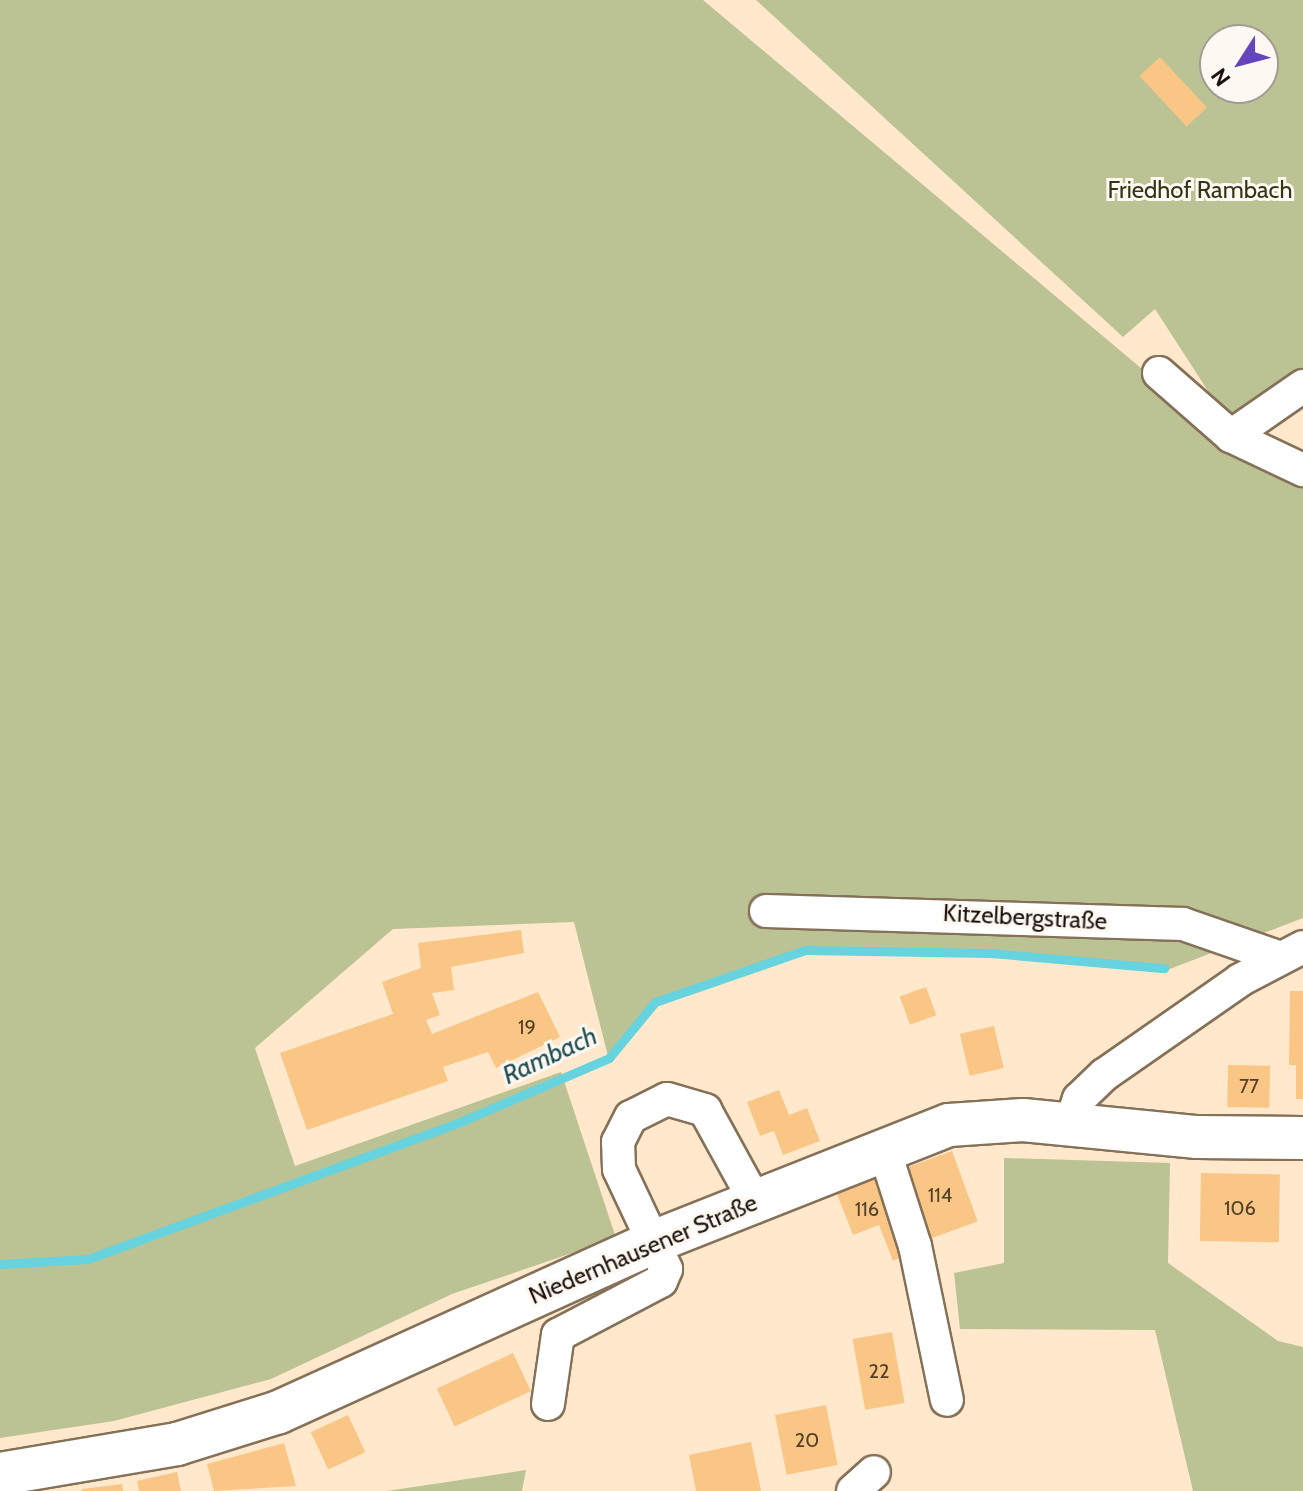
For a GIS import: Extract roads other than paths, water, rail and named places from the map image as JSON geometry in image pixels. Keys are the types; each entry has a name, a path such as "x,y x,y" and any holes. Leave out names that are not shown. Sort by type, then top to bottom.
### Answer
{"main road":[{"name":"Niedernhausener Straße","path":"0,1474 177,1444 279,1412 653,1242 884,1149 966,1123 1070,1125 1303,1138"}],"street":[{"path":"1159,373 1231,436 1303,470"},
{"path":"1231,436 1303,386"},
{"name":"Kitzelbergstraße","path":"766,911 1183,924 1291,952"},
{"name":"Kitzelbergstraße","path":"1070,1125 1079,1099 1104,1075 1291,952"},
{"path":"548,1404 558,1335 661,1281 666,1269 617,1156 623,1128 653,1102 680,1100 705,1110 755,1201"},
{"path":"884,1149 915,1246 947,1400"}],"waterway":[{"name":"Rambach","path":"0,1264 88,1259 460,1122 609,1058 655,1002 805,950 991,953 1164,968"}],"park label":[{"name":"Friedhof Rambach","path":"1200,190"}]}
